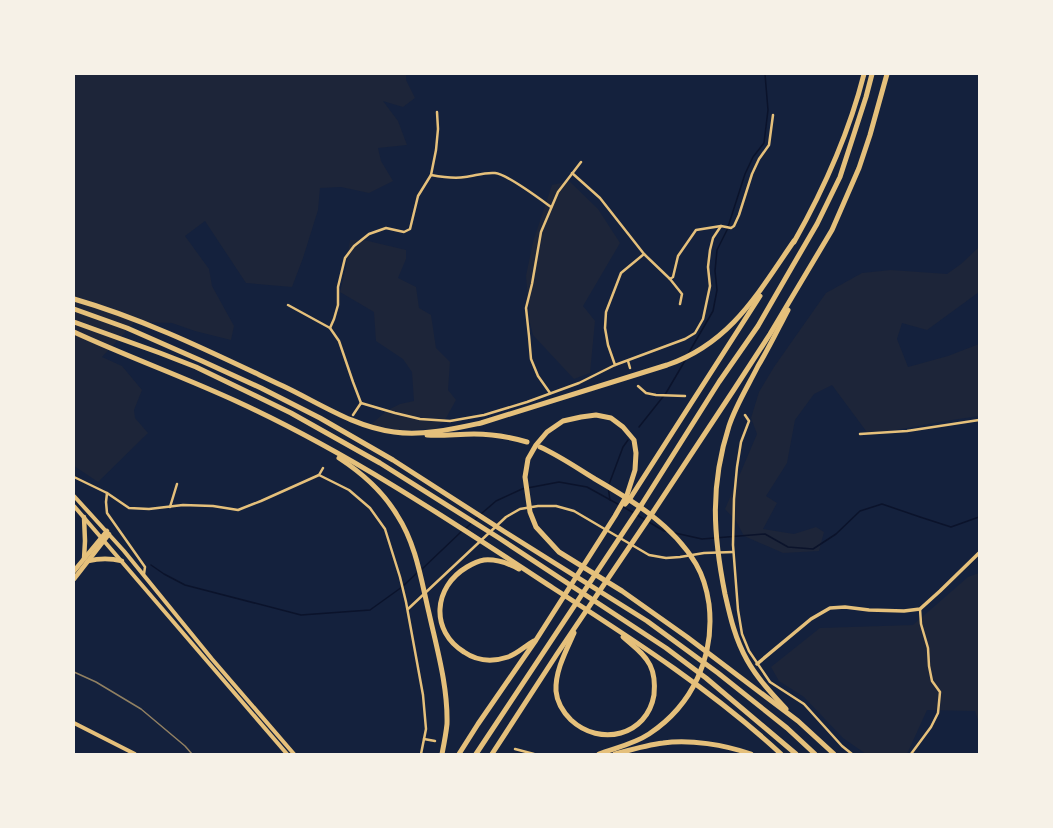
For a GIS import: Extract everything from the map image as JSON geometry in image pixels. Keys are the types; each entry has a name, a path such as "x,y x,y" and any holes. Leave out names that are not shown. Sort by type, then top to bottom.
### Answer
{"highway":[{"path":"459,754 536,640 615,516 728,347 794,241 815,202 844,139 864,74"},
{"path":"476,754 642,504 719,382 758,326 817,224 840,177 864,104 872,74"},
{"path":"492,754 770,334 814,261 832,230 859,168 887,74"},
{"path":"395,432 434,432 481,423 667,365 694,353 712,342 732,325 751,304 794,241"},
{"path":"798,721 758,677 746,660 740,646 728,608 718,555 715,512 716,485 719,465 734,413 745,389 814,261"},
{"path":"74,299 126,316 191,343 345,417 364,424 395,432 416,435 489,434 527,442"},
{"path":"74,309 127,328 202,360 320,418 393,460 647,621 718,673 786,728 815,754"},
{"path":"74,322 196,367 291,413 374,459 470,519 666,648 712,683 796,754"},
{"path":"74,332 192,381 298,431 370,472 461,527 552,588"},
{"path":"629,496 635,470 636,453 634,440 623,427 611,418 596,415 581,416 563,421 547,432 536,445 528,459 525,477 530,512 536,528 559,552 622,591 670,625 798,721 834,754"},
{"path":"298,431 350,465 368,479 389,502 412,544 422,580 445,691 447,724 442,754"},
{"path":"540,447 560,456 636,503 666,527 683,545 696,563 708,596 710,611 710,634 706,656 694,686 681,705 666,721 648,735 639,740 599,754"},
{"path":"84,517 86,560"},
{"path":"74,579 86,560 108,533"},
{"path":"74,571 86,560 111,559 122,561"},
{"path":"536,640 509,657 496,660 473,657 457,648 444,630 440,616 440,609 446,587 456,575 478,561 500,561 510,564 597,616 699,686 727,707 781,754"},
{"path":"580,621 563,658 557,681 557,699 567,716 574,723 589,732 611,735 624,732 637,724 651,706 655,682 653,673 650,665 639,650 597,616"},
{"path":"615,754 662,743 678,742 701,743 751,754"}],"main road":[{"path":"74,496 144,575 212,659 294,754"},
{"path":"74,506 287,754"},
{"path":"74,723 135,754"}],"street":[{"path":"330,328 338,305 338,288 345,258 354,246 369,234 386,228 404,232 410,229 418,196 431,175 438,129 437,112"},
{"path":"670,279 673,277 678,256 696,230 722,226 731,228 734,226 752,174 759,159 769,145 773,115"},
{"path":"550,393 538,376 531,359 526,308 532,284 541,232 558,192 581,162"},
{"path":"431,175 452,178 466,177 483,173 497,173 509,179 551,207"},
{"path":"572,173 600,198 644,254 670,279 682,294 680,304"},
{"path":"361,403 420,419 450,421 484,414 527,402 578,383 615,365 685,339 695,332 703,319 710,286 708,268 710,250 713,238 722,226"},
{"path":"615,365 608,345 605,328 606,312 621,273 644,254"},
{"path":"288,305 330,328 339,341 361,403"},
{"path":"628,361 630,368"},
{"path":"638,386 646,393 656,395 685,396"},
{"path":"353,415 361,403"},
{"path":"745,415 749,421 741,442 737,466 734,499 733,545 738,610 742,634 748,651 770,682 804,704 842,746 852,754"},
{"path":"860,434 907,431 979,420"},
{"path":"74,478 107,493 129,508 149,510 183,505 213,506 238,510 261,502 319,476 323,468"},
{"path":"319,476 349,490 370,508 385,529 408,609 423,695 426,728 421,754"},
{"path":"170,507 177,484"},
{"path":"107,493 107,513 145,567 144,575"},
{"path":"408,609 506,517 520,509 538,506 556,506 574,511 650,555 666,558 704,553 733,552"},
{"path":"757,664 811,619 830,608 845,607 869,610 904,611 920,609 979,552"},
{"path":"911,754 931,727 938,713 940,692 932,681 928,666 928,648 921,624 920,609"},
{"path":"424,740 435,740"},
{"path":"515,749 534,754"}],"shaded area":[{"path":"74,74 406,74 406,80 415,98 403,107 383,101 398,121 407,145 378,148 381,161 393,181 369,193 341,187 320,188 318,210 292,287 246,283 205,221 185,236 209,269 212,286 234,326 231,340 195,331 172,323 135,322 102,357 122,366 142,390 134,410 135,418 148,433 98,482 74,466"},
{"path":"569,181 598,209 620,243 583,306 595,321 590,373 574,379 533,335 530,323 526,276 533,242 552,185"},
{"path":"350,240 364,240 406,250 406,259 398,278 416,287 419,308 431,315 436,348 450,362 448,390 456,400 446,418 436,429 386,431 369,426 388,410 400,404 414,401 412,372 403,359 376,341 374,312 340,292"},
{"path":"979,247 979,292 927,330 902,323 897,339 908,367 948,356 979,344 979,416 869,435 832,385 814,394 795,420 787,463 766,496 777,503 763,529 794,534 816,527 824,532 819,551 783,553 744,536 736,521 725,509 757,434 751,418 759,392 774,367 826,293 862,273 891,270 947,274 961,264"},
{"path":"979,573 979,723 975,711 927,710 907,754 866,754 843,738 804,697 779,681 771,667 820,628 913,625 968,577"}],"waterway":[{"path":"688,354 713,311 717,290 715,271 717,250 727,230 745,174 753,157 764,143 768,110 765,74"},
{"path":"639,427 666,393 686,359"},
{"path":"610,500 608,487 623,447 628,440"},
{"path":"481,514 496,501 522,489 559,482 587,487 634,513"},
{"path":"675,533 702,539 765,534 788,547 813,549 836,534 860,511 882,504 951,527 979,517"},
{"path":"637,515 664,531 667,531"},
{"path":"465,529 478,517"},
{"path":"421,570 462,531"},
{"path":"151,565 185,585 301,615 370,610 402,587 418,572"}],"railway":[{"path":"74,672 96,682 141,709 185,746 192,754"}]}
